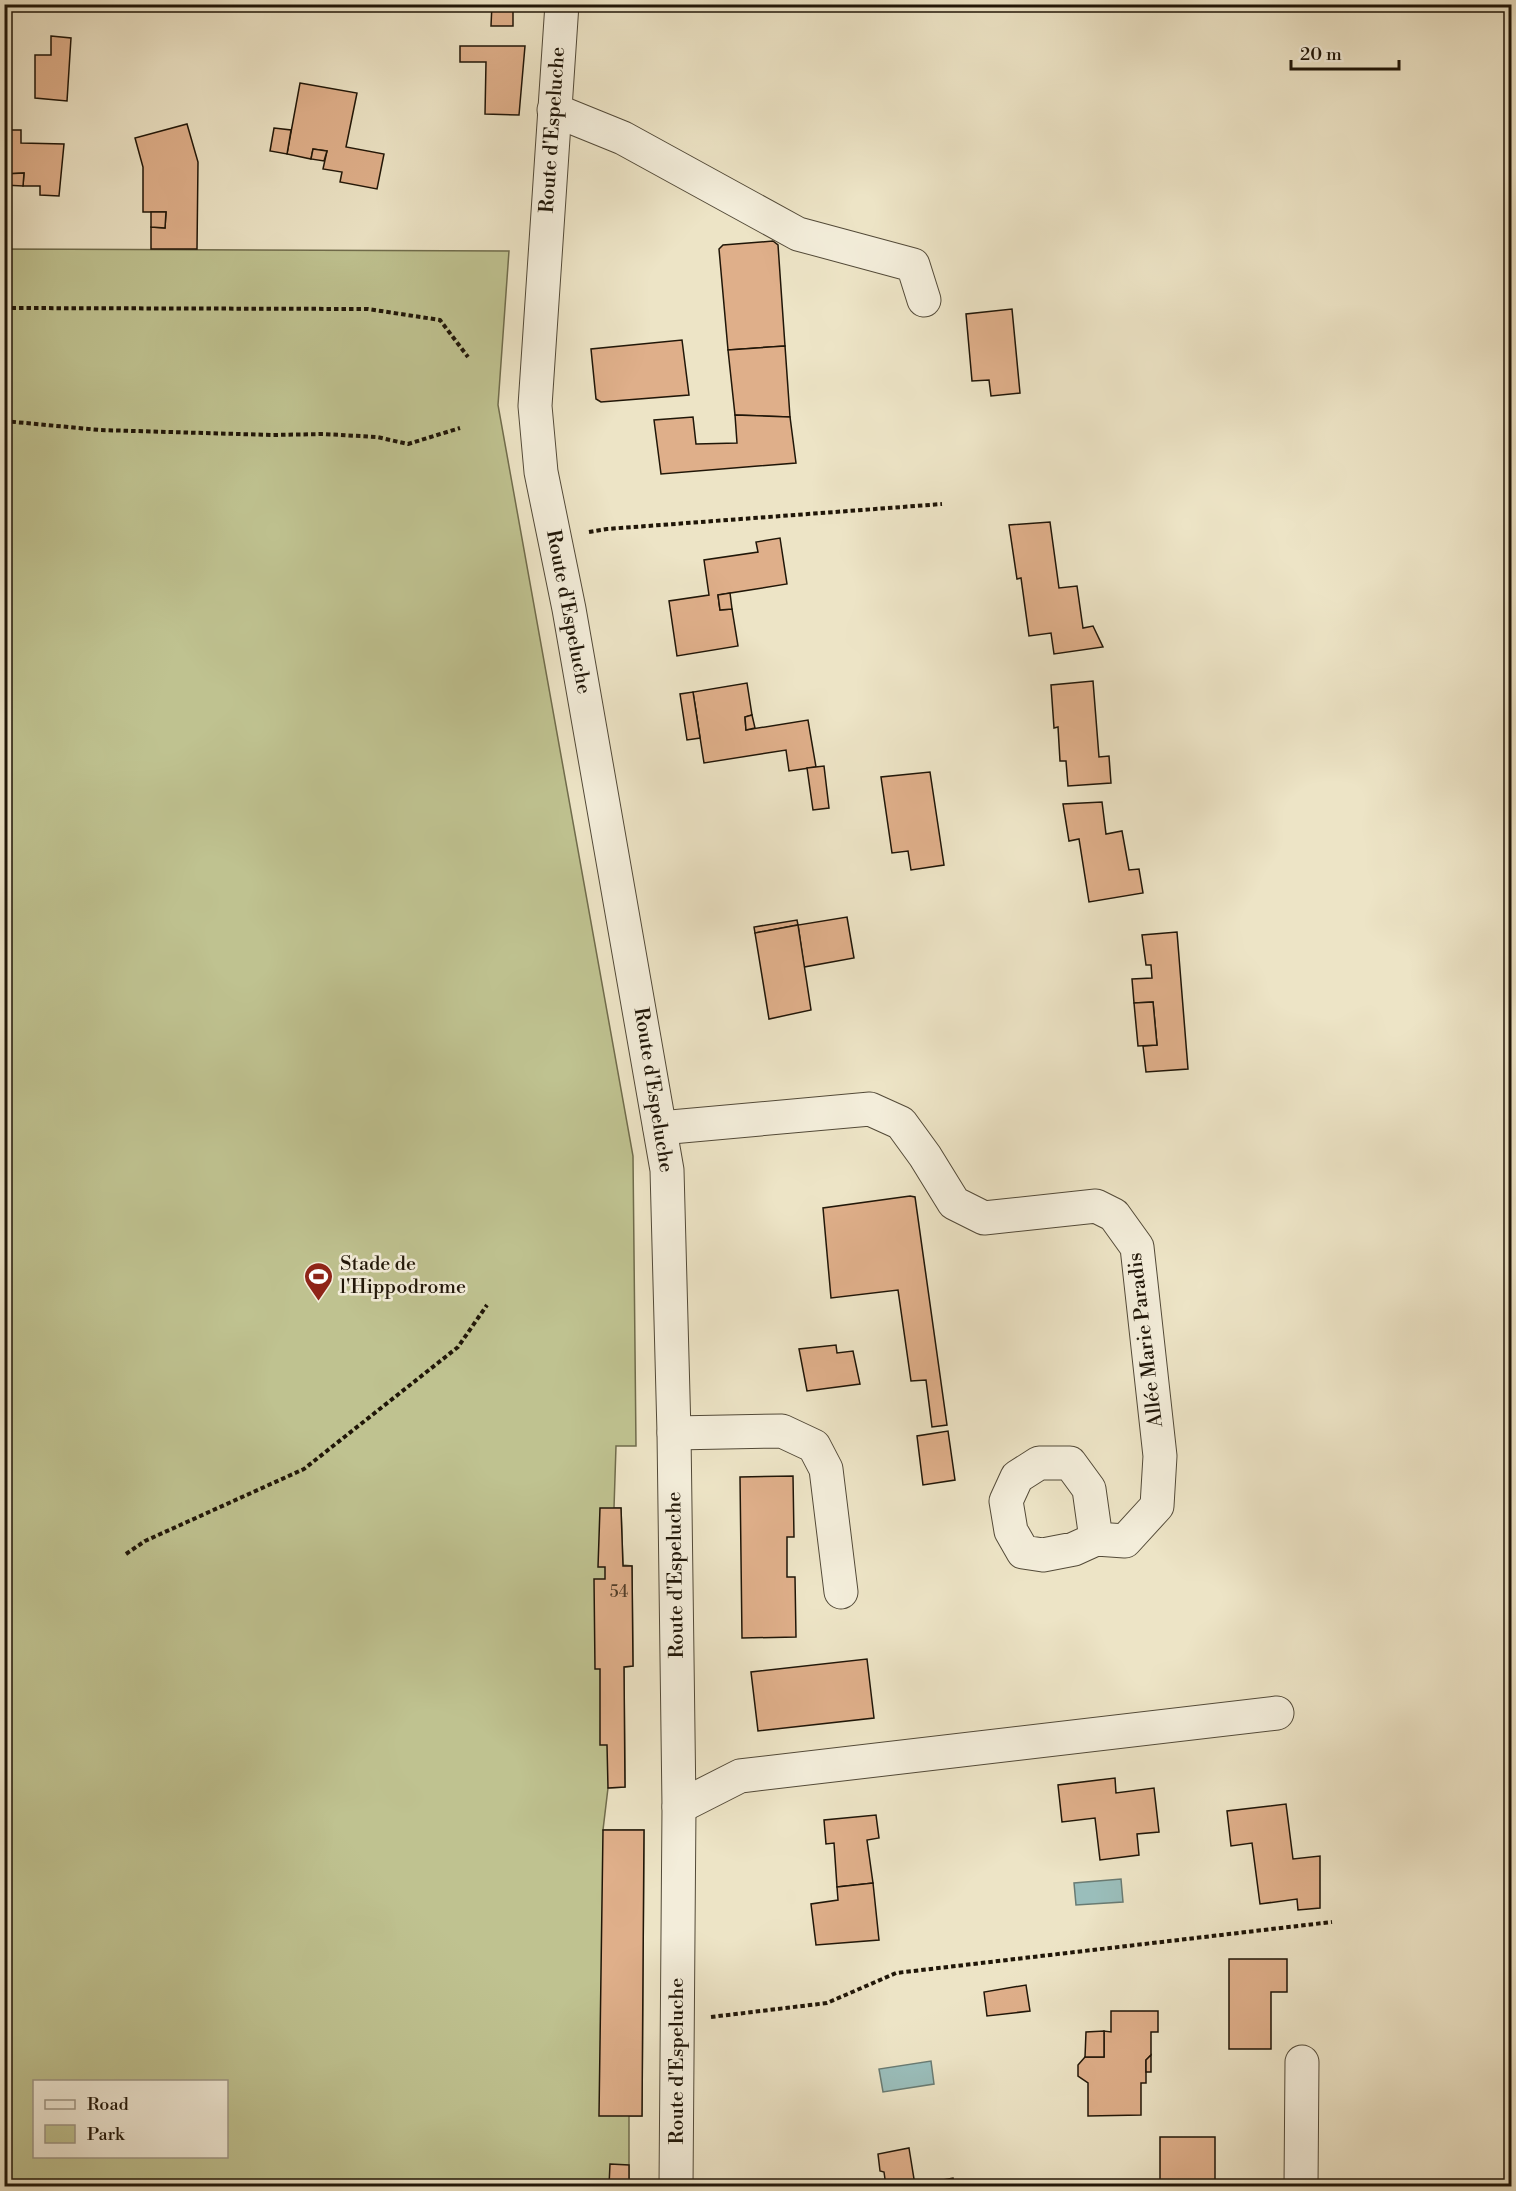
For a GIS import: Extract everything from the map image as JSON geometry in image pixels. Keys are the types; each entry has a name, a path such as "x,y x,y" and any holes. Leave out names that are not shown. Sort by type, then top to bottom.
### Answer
{"street":[{"name":"Route d'Espeluche","path":"562,4 535,406 541,472 571,621 667,1170 674,1433 679,1807 676,2187"},
{"path":"554,110 623,138 798,234 913,265 924,300"},
{"name":"Allée Marie Paradis","path":"660,1128 870,1109 901,1123 954,1203 984,1218 1096,1206 1114,1215 1137,1247 1160,1456 1157,1506 1125,1541 1096,1539"},
{"path":"674,1433 782,1431 814,1446 826,1469 841,1592"},
{"path":"679,1807 740,1776 1277,1713"},
{"path":"1301,2187 1302,2062"}],"path":[{"path":"4,308 368,309 440,320 468,357"},
{"path":"4,421 100,430 377,437 408,444 460,428"},
{"path":"583,533 608,529 942,504"},
{"path":"126,1554 145,1541 304,1468 458,1347 487,1305"},
{"path":"677,2021 827,2003 896,1973 1332,1922"}],"green space":[{"name":"Stade de l'Hippodrome","path":"5,249 509,251 498,405 633,1156 636,1446 616,1446 614,1508 621,1508 623,1565 632,1566 633,1666 624,1667 625,1787 608,1788 603,1830 644,1830 642,2116 629,2116 629,2186 5,2186"}],"water":[{"path":"1121,1879 1123,1902 1076,1905 1074,1883"},
{"path":"931,2061 934,2084 883,2092 879,2069"}],"building":[{"path":"492,4 513,4 513,26 491,26"},
{"path":"51,36 71,38 67,101 35,98 35,55 51,55"},
{"path":"460,46 525,46 519,115 485,114 486,62 460,62"},
{"path":"300,83 357,93 346,147 384,154 377,189 340,182 342,172 323,169 327,151 313,149 311,159 287,154"},
{"path":"187,124 198,162 197,249 151,249 151,227 165,228 166,212 143,212 143,167 135,138"},
{"path":"274,128 291,130 287,154 270,151"},
{"path":"4,130 21,130 21,143 64,144 59,196 40,195 40,186 23,186 24,173 4,174"},
{"path":"313,149 327,151 324,161 311,159"},
{"path":"24,173 23,186 4,185 4,174"},
{"path":"151,212 166,212 165,228 151,227"},
{"path":"773,241 778,245 785,346 728,350 719,249 723,245"},
{"path":"1012,309 1020,393 991,396 989,380 972,381 966,314"},
{"path":"682,340 689,395 601,402 596,399 591,349"},
{"path":"785,346 790,417 735,415 728,350"},
{"path":"735,415 790,417 796,463 661,474 654,420 693,417 696,444 737,443"},
{"path":"1050,522 1059,588 1077,586 1083,628 1093,626 1103,647 1054,654 1051,633 1029,636 1021,578 1017,579 1009,525"},
{"path":"780,538 787,584 718,595 720,610 732,609 738,646 677,656 669,601 709,595 704,560 758,552 756,542"},
{"path":"730,593 732,609 720,610 718,595"},
{"path":"1093,681 1099,757 1109,756 1111,783 1068,786 1066,761 1060,761 1058,727 1054,728 1051,685"},
{"path":"747,683 752,715 745,717 746,730 808,720 816,767 789,771 786,750 704,763 693,692"},
{"path":"693,692 700,738 687,740 680,694"},
{"path":"752,715 755,728 746,730 745,717"},
{"path":"824,766 829,808 813,810 807,768"},
{"path":"930,772 944,865 911,870 908,851 892,853 881,777"},
{"path":"1102,802 1106,834 1122,831 1129,870 1139,869 1143,893 1089,902 1079,839 1069,841 1063,804"},
{"path":"847,917 854,958 804,967 798,925"},
{"path":"797,920 798,925 755,933 754,927"},
{"path":"798,925 811,1010 769,1019 755,933"},
{"path":"1177,932 1188,1069 1146,1072 1143,1046 1157,1045 1153,1002 1134,1003 1132,979 1152,978 1151,965 1146,965 1142,935"},
{"path":"1153,1002 1157,1045 1138,1046 1134,1003"},
{"path":"915,1197 947,1425 932,1427 926,1380 911,1381 898,1290 831,1298 823,1208"},
{"path":"836,1345 837,1353 853,1351 860,1384 807,1391 799,1349"},
{"path":"948,1431 955,1480 923,1485 917,1436"},
{"path":"793,1476 794,1537 787,1537 787,1577 795,1577 796,1637 742,1638 740,1477"},
{"path":"600,1508 621,1508 623,1566 632,1566 633,1666 624,1667 625,1787 608,1788 607,1745 600,1745 600,1669 595,1669 594,1579 605,1579 605,1567 598,1567"},
{"path":"867,1659 874,1718 758,1731 751,1672"},
{"path":"1115,1778 1116,1793 1154,1788 1159,1832 1137,1834 1139,1855 1100,1860 1095,1818 1062,1822 1058,1785"},
{"path":"1286,1804 1293,1859 1320,1856 1320,1908 1298,1910 1297,1899 1260,1904 1252,1843 1231,1846 1227,1811"},
{"path":"876,1815 879,1838 867,1840 873,1883 837,1887 834,1843 826,1844 824,1820"},
{"path":"603,1830 644,1830 642,2116 599,2116"},
{"path":"873,1883 879,1940 816,1945 811,1904 838,1900 837,1887"},
{"path":"1229,1959 1287,1959 1287,1992 1271,1992 1271,2049 1229,2049"},
{"path":"1026,1985 1030,2011 987,2016 984,1992"},
{"path":"1111,2011 1158,2011 1158,2032 1151,2032 1151,2055 1146,2060 1146,2083 1141,2083 1141,2115 1088,2116 1088,2083 1078,2076 1078,2065 1085,2057 1104,2057 1104,2031 1111,2032"},
{"path":"1104,2031 1104,2057 1085,2057 1086,2032"},
{"path":"1151,2055 1151,2072 1146,2072 1146,2060"},
{"path":"1160,2137 1215,2137 1215,2186 1160,2186"},
{"path":"909,2148 915,2185 953,2178 955,2186 886,2186 884,2172 880,2171 878,2154"},
{"path":"610,2164 629,2165 629,2186 609,2186"}],"place":[{"name":"Stade de l'Hippodrome","path":"319,1302"}]}
